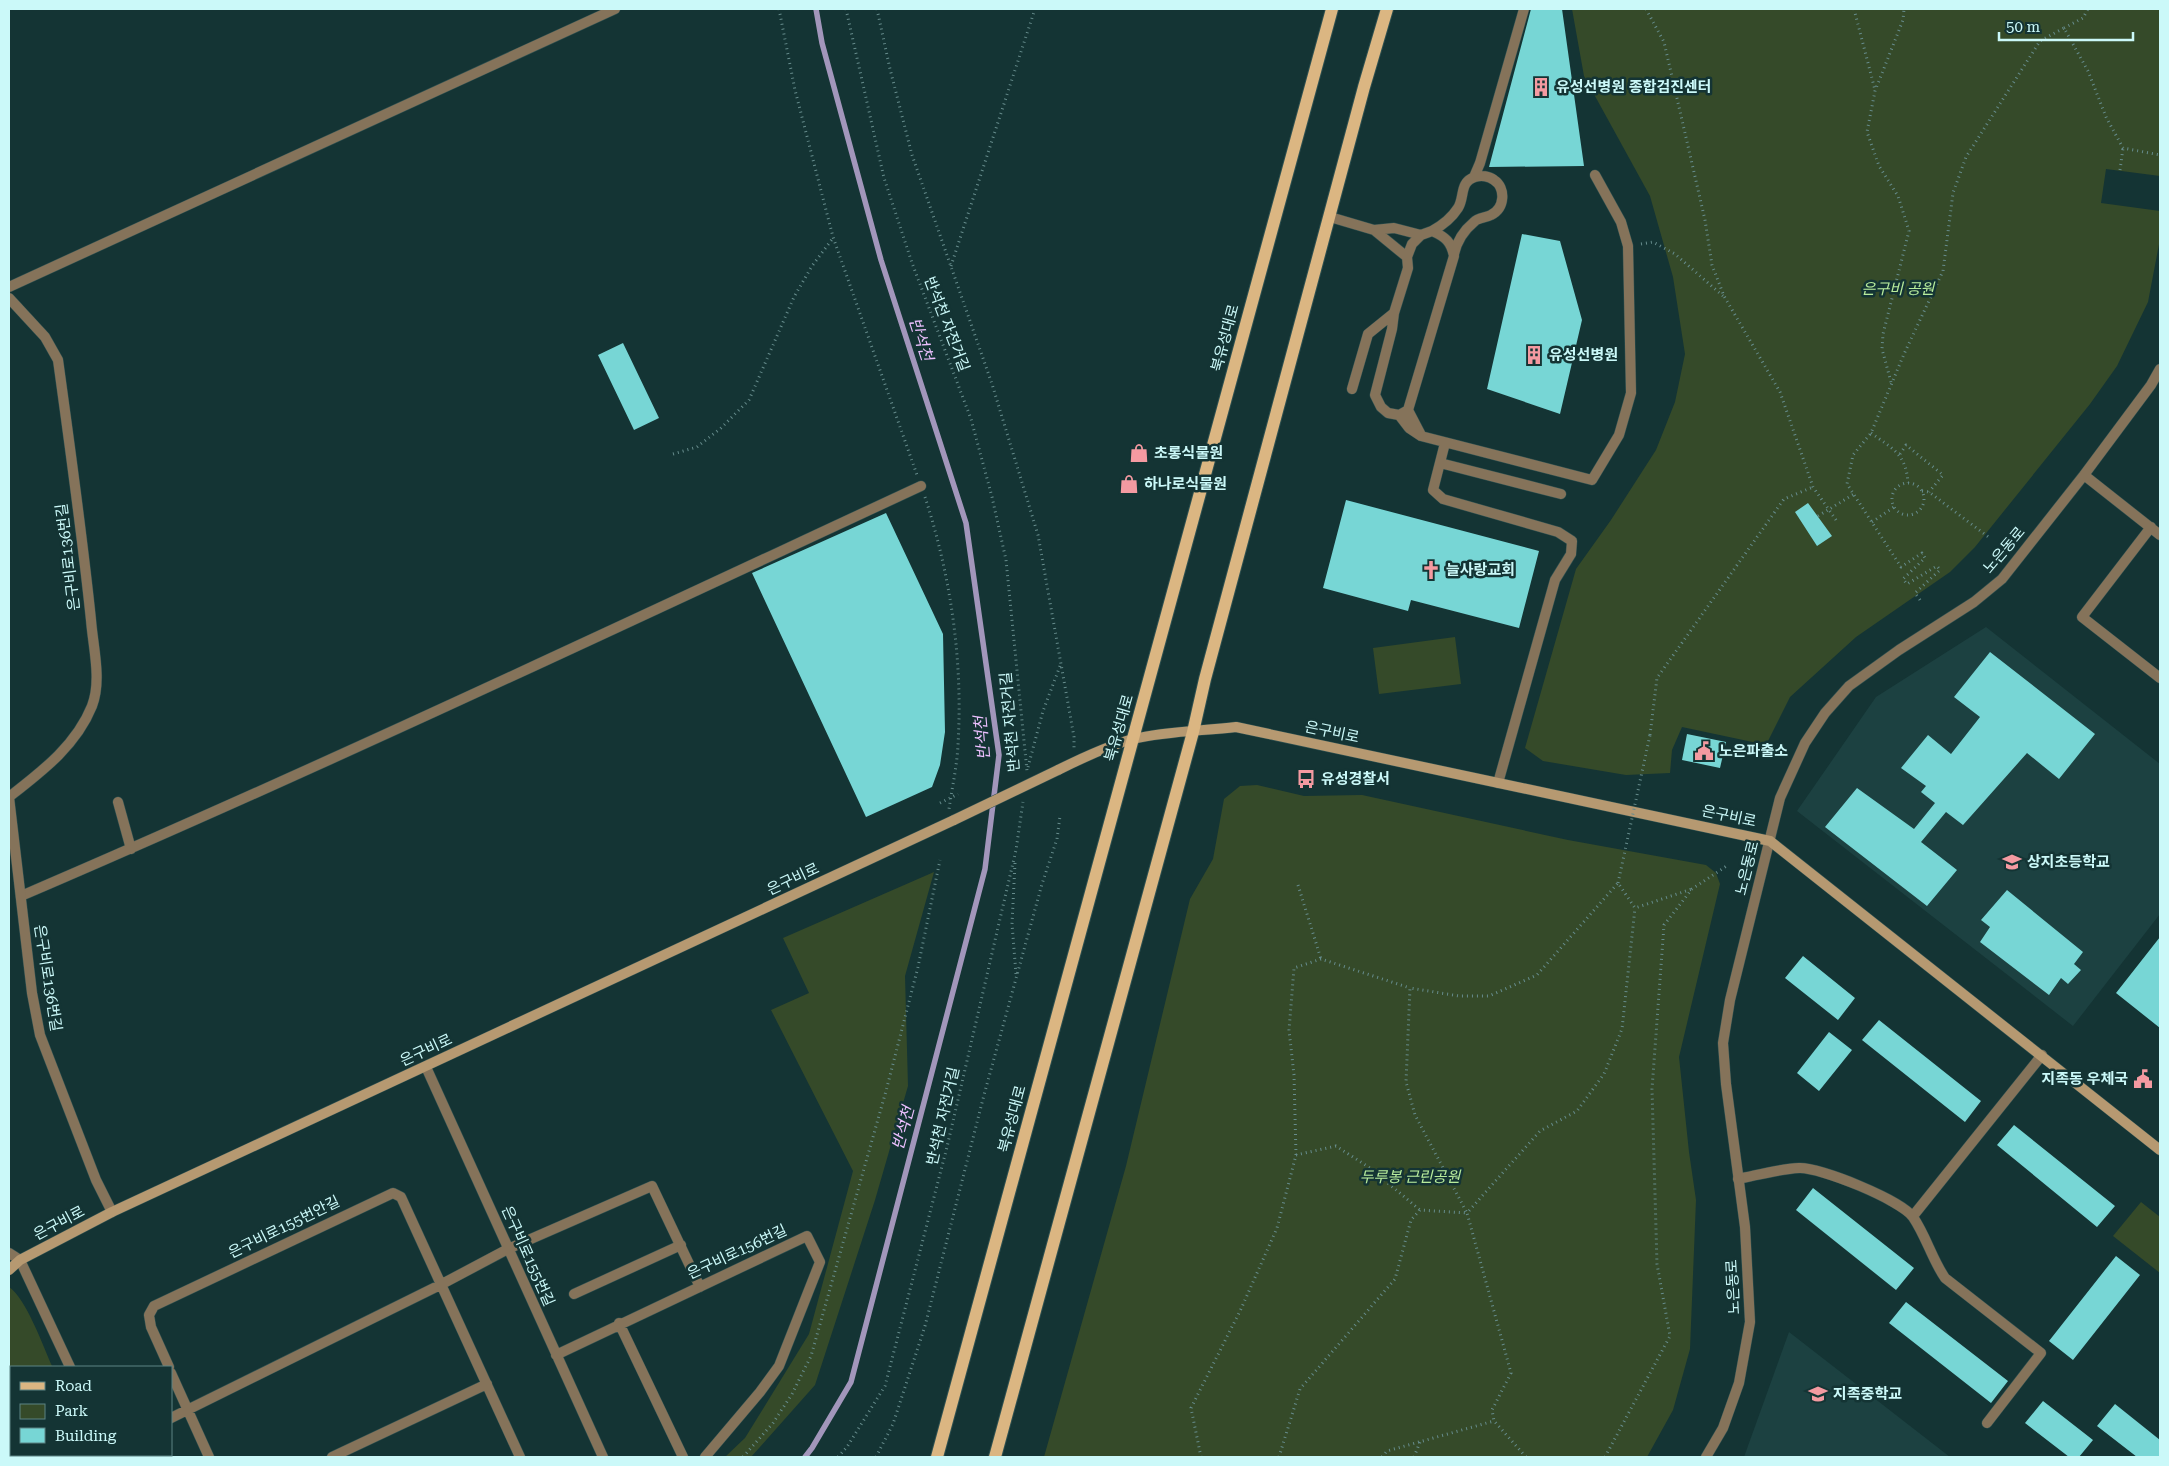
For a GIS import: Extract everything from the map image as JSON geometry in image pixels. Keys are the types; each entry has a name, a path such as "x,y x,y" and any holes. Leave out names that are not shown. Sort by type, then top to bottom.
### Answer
{"main road":[{"name":"북유성대로","path":"937,1457 1131,740 1148,688 1332,9"},
{"path":"995,1457 1193,732 1205,679 1387,9"}],"street":[{"path":"9,287 615,9"},
{"path":"1404,413 1388,413 1381,407 1375,395 1392,329 1394,313 1408,268 1406,257 1412,244 1421,235 1432,231 1454,214 1460,206 1464,185 1474,177 1480,163 1524,9"},
{"path":"1480,163 1488,176 1499,185 1503,198 1501,205 1492,215 1476,220 1457,243 1404,413 1409,428 1421,436 1445,443 1592,480 1619,435 1631,393 1628,246 1621,222 1595,175"},
{"path":"1474,177 1488,176"},
{"path":"1330,217 1374,230 1394,228 1421,235"},
{"path":"1374,230 1406,257"},
{"path":"1432,231 1444,236 1452,244 1454,256"},
{"name":"은구비로136번길","path":"9,298 45,337 58,360 86,576 97,683 92,706 76,736 49,766 9,797 32,993 40,1035 96,1180 112,1212"},
{"path":"1352,390 1368,334 1394,313"},
{"name":"노은동로","path":"1706,1457 1723,1428 1739,1383 1750,1322 1744,1227 1726,1084 1723,1043 1730,1000 1780,798 1805,742 1824,713 1848,686 1899,650 1974,602 2002,579 2084,475 2151,385 2160,369"},
{"path":"1445,443 1433,490 1443,499 1558,532 1572,541 1571,554 1555,580 1498,783"},
{"path":"1440,463 1561,494"},
{"path":"2084,475 2160,535"},
{"path":"21,896 131,849 531,667 921,486"},
{"path":"2151,527 2082,617 2160,678"},
{"name":"은구비로","path":"9,1270 20,1260 112,1212 950,822 1074,762 1131,740 1158,734 1236,728 1770,841 2158,1145"},
{"path":"118,802 131,849"},
{"path":"1913,1216 2042,1055"},
{"name":"은구비로155번길","path":"426,1067 603,1457"},
{"path":"1738,1178 1800,1168 1826,1172 1877,1194 1913,1216 1935,1264 1945,1278 2041,1353 1987,1423"},
{"path":"172,1418 442,1284 508,1249 652,1186 700,1286"},
{"name":"은구비로155번안길","path":"168,1366 150,1327 149,1315 154,1306 393,1193 402,1197 520,1457"},
{"name":"은구비로156번길","path":"556,1355 619,1323 807,1236 820,1262 779,1366 760,1392 705,1457"},
{"path":"574,1294 680,1245"},
{"path":"9,1253 20,1260 70,1366"},
{"path":"619,1323 683,1457"},
{"path":"172,1375 209,1457"},
{"path":"332,1457 487,1384"}],"path":[{"path":"778,9 794,90 833,237 937,536 949,593 957,656 958,747 950,798 950,822"},
{"name":"반석천 자전거길","path":"846,9 884,178 912,263 970,419 992,497 1006,560 1027,770 1026,780"},
{"path":"877,9 912,155 992,384 1038,535 1074,736 1074,762"},
{"path":"951,266 1035,9"},
{"path":"1646,9 1664,42 1705,220 1712,265 1724,296 1780,392 1814,487 1836,520"},
{"path":"1854,9 1875,91"},
{"path":"1891,383 1882,350 1883,334 1909,231 1898,196 1879,166 1867,132 1875,91 1903,20 1904,9"},
{"path":"1920,600 1915,593 1940,570 1937,566 1907,584 1903,579 1925,558 1922,553 1901,567 1888,550 1847,484 1853,455 1872,433 1891,383 1943,271 1954,193 1966,157 2040,41 2083,18 2088,9"},
{"path":"2064,28 2088,71 2106,117 2123,148 2120,170"},
{"path":"2123,148 2160,155"},
{"path":"674,454 697,447 721,428 749,400 794,297 812,266 833,237"},
{"path":"1628,246 1653,242 1676,254 1724,296"},
{"path":"1872,433 1900,454 1907,468 1908,482"},
{"path":"1900,454 1906,445 1943,474 1929,492"},
{"path":"1908,482 1916,485 1922,491 1924,499 1922,507 1916,512 1908,515 1900,513 1894,507 1892,499 1894,491 1900,485 1908,482"},
{"path":"1201,1457 1191,1408 1241,1309 1277,1228 1296,1155 1294,1075 1289,1030 1294,968 1321,959 1410,988 1459,996 1489,996 1537,975 1618,883 1650,735 1657,678 1784,499 1814,487"},
{"path":"1922,491 1929,492 1991,539"},
{"path":"1818,516 1854,494"},
{"path":"1872,522 1894,507"},
{"path":"1027,770 1043,711 1060,666"},
{"path":"940,803 958,794"},
{"name":"반석천 자전거길","path":"838,1457 847,1447 885,1386 948,1147 1016,850 1023,799"},
{"path":"876,1457 893,1424 925,1326 956,1201 1016,979 1042,884 1057,839 1060,816"},
{"path":"1016,850 1012,924 1016,979"},
{"path":"742,1457 773,1423 792,1394 811,1356 886,1092 918,967 940,860"},
{"path":"1635,908 1692,889 1728,865"},
{"path":"1467,1213 1540,1131 1577,1112 1604,1074 1622,1029 1635,908 1618,883"},
{"path":"1298,885 1321,959"},
{"path":"1605,1457 1670,1336 1657,1264 1652,1089 1664,926 1692,889"},
{"path":"1410,988 1406,1082 1415,1115 1467,1213 1511,1373 1492,1410 1494,1421 1526,1457"},
{"path":"1296,1155 1336,1146 1370,1168 1420,1210 1467,1213"},
{"path":"1279,1457 1300,1389 1395,1279 1411,1220 1420,1210"},
{"path":"1382,1457 1387,1451 1494,1421"},
{"path":"1414,1457 1420,1442"}],"shaded area":[{"name":"상지초등학교","path":"1986,627 2160,764 2160,914 2073,1026 1797,811 1876,697"},
{"name":"지족중학교","path":"1789,1332 1950,1457 1744,1457"}],"green space":[{"name":"은구비 공원","path":"1572,9 2160,9 2160,176 2106,169 2101,203 2160,211 2160,239 2148,302 2117,366 2090,404 1975,547 1950,572 1856,637 1790,697 1768,741 1762,744 1682,727 1672,750 1670,773 1626,775 1543,761 1525,748 1576,569 1611,520 1656,450 1675,402 1685,354 1673,277 1650,196 1584,76"},
{"path":"1455,637 1461,684 1379,694 1373,648"},
{"name":"두루봉 근린공원","path":"1257,785 1304,796 1362,795 1568,840 1706,865 1716,873 1720,884 1679,1057 1696,1200 1690,1349 1673,1410 1647,1457 1044,1457 1126,1166 1190,899 1213,859 1224,799 1240,786"},
{"path":"934,872 905,976 908,1086 875,1200 815,1385 751,1457 725,1457 745,1438 809,1334 853,1171 771,1010 809,993 783,938"},
{"path":"2141,1202 2160,1217 2160,1273 2113,1236"},
{"path":"9,1287 22,1301 28,1312 52,1366 10,1366 9,1388"}],"building":[{"name":"유성선병원 종합검진센터","path":"1531,9 1562,9 1584,166 1489,167"},
{"name":"유성선병원","path":"1522,234 1560,241 1582,320 1560,414 1487,389"},
{"path":"623,343 659,418 634,430 598,355"},
{"name":"늘사랑교회","path":"1346,500 1539,551 1519,628 1411,600 1408,611 1323,588"},
{"path":"1808,503 1832,536 1817,546 1795,512"},
{"path":"886,513 943,634 945,732 940,765 932,787 866,817 752,573"},
{"path":"1990,652 2095,734 2059,779 2027,753 1963,825 1946,812 1921,842 1957,870 1927,906 1825,827 1857,788 1914,829 1935,803 1921,792 1926,786 1901,768 1928,735 1951,754 1980,717 1954,697"},
{"name":"노은파출소","path":"1687,734 1726,742 1720,768 1682,760"},
{"path":"2007,890 2083,952 2074,964 2081,970 2068,984 2061,978 2049,995 1980,942 1990,927 1981,920"},
{"path":"2160,937 2160,1028 2116,993"},
{"path":"1803,956 1855,998 1838,1020 1785,978"},
{"path":"1879,1020 1981,1101 1965,1122 1862,1040"},
{"path":"1829,1032 1852,1050 1819,1091 1797,1073"},
{"path":"2014,1125 2115,1206 2097,1227 1997,1145"},
{"path":"1813,1188 1914,1268 1896,1290 1796,1210"},
{"path":"2116,1256 2140,1275 2073,1360 2049,1341"},
{"path":"1906,1302 2008,1381 1991,1403 1889,1323"},
{"path":"2043,1401 2093,1440 2079,1457 2069,1457 2025,1423"},
{"path":"2115,1404 2160,1440 2160,1457 2137,1457 2097,1426"}],"waterway":[{"name":"반석천","path":"805,1457 851,1382 985,869 999,755 966,523 881,260 822,43 816,9"}],"place":[{"name":"유성선병원 종합검진센터","path":"1541,87"},
{"name":"유성선병원","path":"1534,355"},
{"name":"초롱식물원","path":"1139,453"},
{"name":"하나로식물원","path":"1129,484"},
{"name":"늘사랑교회","path":"1431,570"},
{"name":"노은파출소","path":"1704,751"},
{"name":"유성경찰서","path":"1306,779"},
{"name":"상지초등학교","path":"2012,862"},
{"name":"지족동 우체국","path":"2143,1079"},
{"name":"지족중학교","path":"1818,1394"}]}
